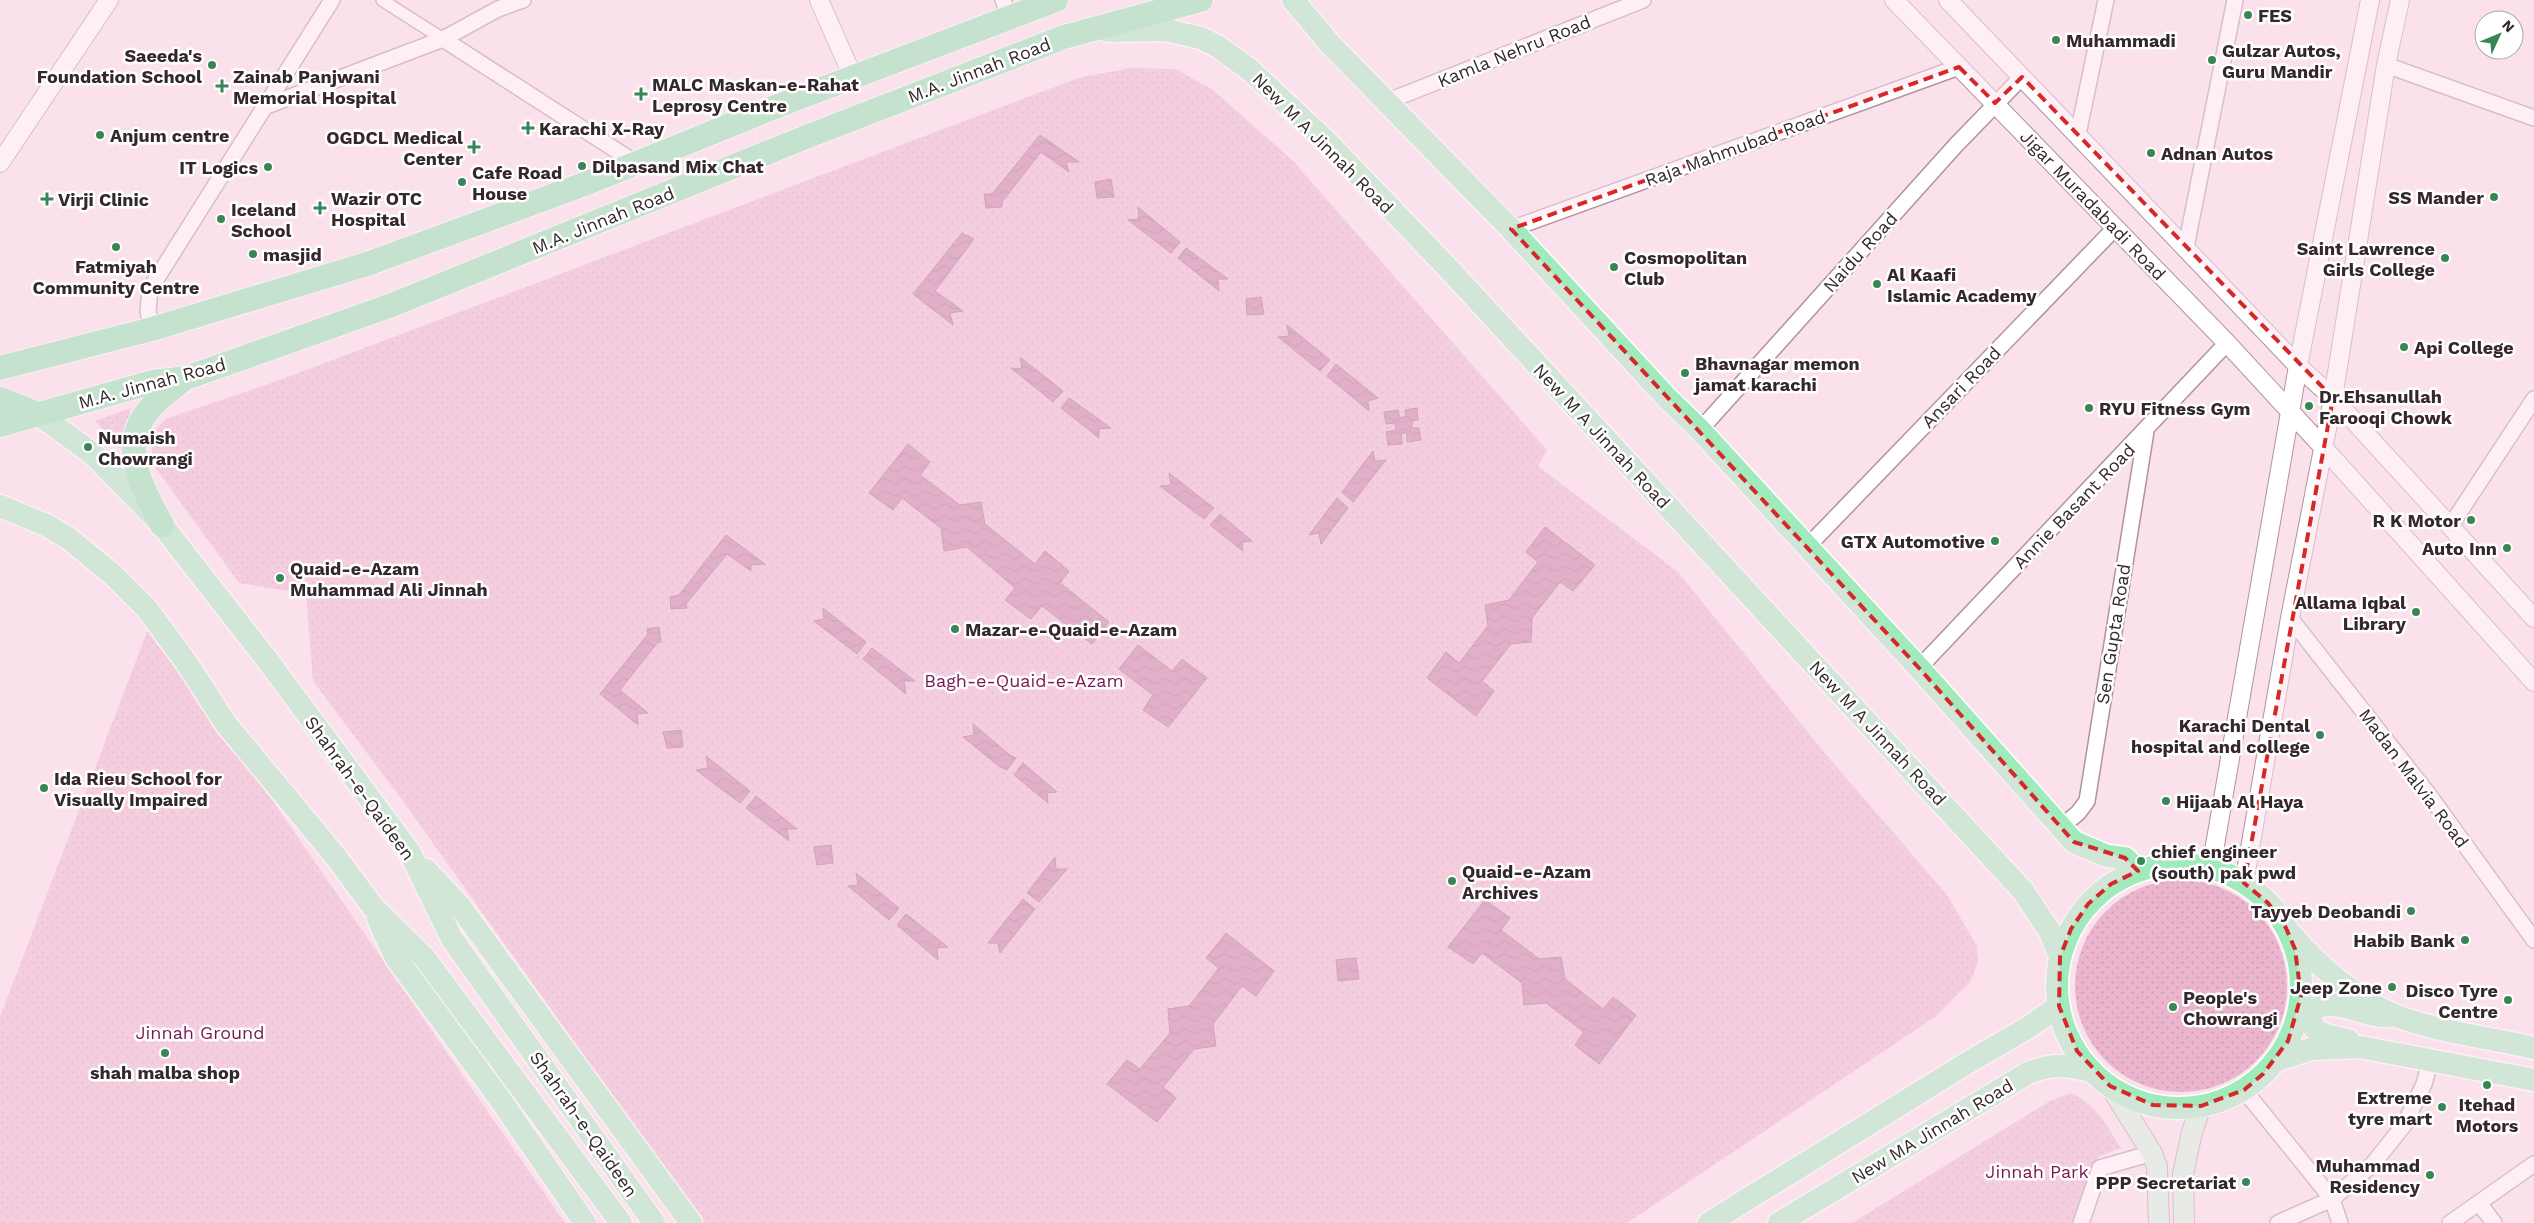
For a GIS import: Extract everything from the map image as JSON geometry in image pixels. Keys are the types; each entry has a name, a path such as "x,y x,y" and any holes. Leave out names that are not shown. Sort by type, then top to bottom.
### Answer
{"highway":[{"path":"0,368 152,330 367,264 636,163 853,77 1006,9 1056,0"},
{"name":"M.A. Jinnah Road","path":"0,425 153,382 186,378 392,305 793,143 1073,34 1164,5 1201,0"},
{"path":"162,525 142,485 133,457 135,435 147,411 186,378"},
{"path":"0,399 38,414"}],"main road":[{"path":"1293,0 1330,44 1511,229 1667,398 1700,430 1919,668 2074,842 2107,856 2125,858 2138,871"},
{"path":"1164,5 1201,38"},
{"name":"New M A Jinnah Road","path":"1073,34 1145,29 1166,30 1201,38 1234,58 1326,141 1446,266 2023,891 2050,932 2060,957"},
{"name":"Shahrah-e-Qaideen","path":"38,414 74,438 98,458 162,525 268,661 410,852 452,939 654,1223"},
{"name":"Shahrah-e-Qaideen","path":"0,506 46,525 68,538 112,574 147,609 186,662 226,724 336,857 373,907 424,957 621,1223"},
{"path":"410,852 458,904 691,1223"},
{"path":"2286,928 2295,950 2300,972 2300,996 2296,1019 2288,1041 2275,1061 2244,1090 2218,1102 2177,1108 2153,1105 2131,1098 2110,1086 2092,1070 2065,1030 2059,1006 2057,981 2060,957 2071,929 2088,904 2111,884 2138,871 2174,864 2211,868 2244,883 2268,903 2286,928 2321,967 2365,998 2398,1016 2534,1048"},
{"path":"373,907 396,958 497,1095 585,1223"},
{"path":"424,957 452,939"},
{"path":"2360,1047 2349,1040 2322,1035 2314,1029 2311,1022 2313,1010 2322,1004 2332,1004 2377,1017 2398,1016"},
{"path":"1709,1223 1972,1060 2029,1027 2059,1006"},
{"path":"2275,1061 2311,1049 2360,1047 2534,1080"},
{"name":"New MA Jinnah Road","path":"1779,1223 2028,1073 2046,1066 2063,1064 2092,1070"},
{"path":"2110,1086 2152,1153 2157,1167 2159,1223"},
{"path":"2184,1223 2183,1174 2192,1132 2201,1106"}],"street":[{"path":"0,163 109,0"},
{"path":"152,330 148,311 150,290 332,0"},
{"path":"382,0 636,163"},
{"path":"264,107 443,39 501,4 523,0"},
{"path":"819,0 853,77"},
{"name":"Kamla Nehru Road","path":"1386,102 1642,0"},
{"name":"Jigar Muradabadi Road","path":"1894,0 2227,343 2534,682"},
{"path":"1948,0 2298,366 2333,398 2534,618"},
{"path":"2078,134 2106,0"},
{"path":"2186,247 2235,0"},
{"path":"2211,868 2298,366 2370,0"},
{"path":"2244,883 2290,618 2322,446 2333,398 2386,65 2400,0"},
{"path":"2386,65 2534,118"},
{"name":"Raja Mahmubad Road","path":"1511,229 1958,67"},
{"name":"Naidu Road","path":"1700,430 1995,103 2022,77"},
{"name":"Ansari Road","path":"1807,547 2115,228"},
{"name":"Annie Basant Road","path":"1919,668 2227,343"},
{"path":"2451,525 2534,399"},
{"name":"Sen Gupta Road","path":"2061,827 2078,813 2087,801 2146,430"},
{"name":"Madan Malvia Road","path":"2290,618 2429,795 2534,940"},
{"path":"2278,1223 2332,1199 2372,1165 2404,1125 2424,1084 2431,1059"},
{"path":"2244,1090 2332,1199 2340,1223"},
{"path":"2081,1223 2100,1168 2152,1153"},
{"path":"2450,1223 2534,1164"},
{"path":"2479,1203 2494,1223"}],"highlighted area":[{"path":"1959,67 1995,103 2022,77 2333,398 2244,883 2268,903 2286,928 2295,949 2301,996 2288,1041 2263,1074 2244,1090 2201,1106 2153,1105 2110,1086 2077,1051 2059,1006 2060,957 2071,929 2088,904 2111,884 2138,871 2125,858 2074,842 1919,668 1511,229"}],"green space":[{"name":"Bagh-e-Quaid-e-Azam","path":"1131,68 1176,69 1213,90 1293,161 1547,450 1538,466 1678,572 1824,752 1947,895 1977,946 1978,962 1970,982 1935,1017 1627,1223 703,1223 405,804 313,681 306,594 239,583 157,470 151,448 153,435 156,429 168,418 277,381 1081,77"},
{"path":"131,408 123,452 95,421"},
{"name":"Jinnah Ground","path":"150,624 565,1223 0,1223 0,1017"},
{"path":"2171,880 2191,880 2212,884 2231,892 2256,911 2269,927 2279,945 2285,965 2287,986 2285,1007 2279,1027 2269,1045 2256,1061 2231,1080 2212,1088 2191,1092 2171,1092 2150,1088 2131,1080 2114,1068 2099,1053 2087,1036 2079,1017 2075,996 2075,976 2079,955 2087,936 2099,919 2114,904 2131,892 2150,884"},
{"name":"Jinnah Park","path":"2071,1093 2094,1109 2121,1148 2098,1157 2075,1223 1852,1223 2050,1101"}],"water":[{"path":"1040,135 1079,162 1066,162 1069,172 1041,152 1002,202 1002,207 986,208 984,194 992,194"},
{"path":"1111,179 1114,197 1097,198 1095,182"},
{"path":"1138,207 1180,242 1171,253 1128,220 1139,219"},
{"path":"962,233 974,239 935,291 963,311 950,313 953,325 913,294"},
{"path":"1186,248 1228,279 1218,279 1219,291 1178,258"},
{"path":"1261,297 1264,314 1247,315 1246,299"},
{"path":"1287,325 1330,360 1320,371 1278,337 1289,336"},
{"path":"1020,357 1063,391 1053,402 1011,368 1022,369"},
{"path":"1336,364 1378,398 1368,401 1369,411 1327,376"},
{"path":"1069,398 1111,428 1099,429 1099,438 1061,408"},
{"path":"1417,408 1418,420 1412,421 1412,428 1419,428 1421,440 1407,442 1407,433 1401,433 1402,444 1388,445 1386,432 1396,430 1395,423 1386,424 1384,412 1398,410 1400,418 1406,416 1405,410"},
{"path":"908,444 930,462 920,475 960,505 981,502 985,524 1035,564 1045,551 1069,571 1060,583 1109,622 1092,644 1042,606 1031,619 1005,600 1015,588 967,547 944,551 941,528 902,498 893,510 869,493"},
{"path":"1373,451 1375,461 1386,460 1353,502 1342,492"},
{"path":"1169,473 1214,508 1204,519 1160,486 1171,485"},
{"path":"1337,498 1348,508 1321,544 1319,533 1309,535"},
{"path":"1220,514 1252,541 1242,542 1243,551 1210,525"},
{"path":"1545,527 1595,565 1573,591 1560,582 1532,618 1531,642 1511,644 1482,681 1494,691 1476,716 1427,678 1446,652 1459,663 1488,626 1485,605 1509,600 1538,562 1526,552"},
{"path":"726,535 765,564 751,565 751,571 727,554 686,604 687,608 671,609 670,597 679,595"},
{"path":"823,608 866,642 857,654 814,621 824,619"},
{"path":"659,627 661,642 658,642 620,690 648,713 637,714 638,725 600,694 648,634 647,629"},
{"path":"1138,645 1172,671 1182,659 1207,678 1168,727 1143,710 1153,695 1119,669"},
{"path":"872,648 915,681 904,681 906,694 863,659"},
{"path":"973,724 1016,758 1007,770 1000,767 963,737 974,735"},
{"path":"681,730 683,747 667,748 663,732"},
{"path":"706,756 750,791 740,803 696,770 708,768"},
{"path":"1023,763 1057,792 1047,793 1048,803 1014,775"},
{"path":"756,796 797,829 787,829 789,841 746,808"},
{"path":"831,845 833,863 817,865 814,847"},
{"path":"1055,857 1056,869 1067,869 1039,902 1027,893"},
{"path":"856,873 899,908 889,920 848,886 858,885"},
{"path":"1023,899 1035,909 1000,953 998,943 988,943"},
{"path":"1485,900 1510,918 1501,930 1539,959 1561,957 1565,979 1603,1009 1613,997 1636,1015 1599,1064 1575,1045 1584,1032 1546,1003 1524,1005 1522,983 1482,953 1473,964 1448,947"},
{"path":"906,914 948,947 937,948 938,960 897,925"},
{"path":"1226,933 1274,971 1256,996 1242,986 1213,1024 1216,1046 1194,1049 1163,1087 1176,1098 1157,1122 1107,1084 1127,1060 1140,1069 1170,1033 1168,1009 1189,1006 1219,968 1206,958"},
{"path":"1356,958 1359,979 1338,981 1336,960"}],"place":[{"name":"FES","path":"2248,15"},
{"name":"Muhammadi","path":"2056,40"},
{"name":"Gulzar Autos, Guru Mandir","path":"2212,60"},
{"name":"Saeeda's Foundation School","path":"212,65"},
{"name":"Zainab Panjwani Memorial Hospital","path":"222,86"},
{"name":"MALC Maskan-e-Rahat Leprosy Centre","path":"641,94"},
{"name":"Karachi X-Ray","path":"528,128"},
{"name":"Anjum centre","path":"100,135"},
{"name":"OGDCL Medical Center","path":"474,147"},
{"name":"Adnan Autos","path":"2151,153"},
{"name":"Dilpasand Mix Chat","path":"582,166"},
{"name":"IT Logics","path":"268,167"},
{"name":"Cafe Road House","path":"462,182"},
{"name":"SS Mander","path":"2494,197"},
{"name":"Virji Clinic","path":"47,199"},
{"name":"Wazir OTC Hospital","path":"320,208"},
{"name":"Iceland School","path":"221,219"},
{"name":"Fatmiyah Community Centre","path":"116,247"},
{"name":"masjid","path":"253,254"},
{"name":"Saint Lawrence Girls College","path":"2445,258"},
{"name":"Cosmopolitan Club","path":"1614,267"},
{"name":"Al Kaafi Islamic Academy","path":"1877,284"},
{"name":"Api College","path":"2404,347"},
{"name":"Bhavnagar memon jamat karachi","path":"1685,373"},
{"name":"Dr.Ehsanullah Farooqi Chowk","path":"2309,406"},
{"name":"RYU Fitness Gym","path":"2089,408"},
{"name":"Numaish Chowrangi","path":"88,447"},
{"name":"R K Motor","path":"2471,520"},
{"name":"GTX Automotive","path":"1995,541"},
{"name":"Auto Inn","path":"2507,548"},
{"name":"Quaid-e-Azam Muhammad Ali Jinnah","path":"280,578"},
{"name":"Allama Iqbal Library","path":"2416,612"},
{"name":"Mazar-e-Quaid-e-Azam","path":"955,629"},
{"name":"Karachi Dental hospital and college","path":"2320,735"},
{"name":"Ida Rieu School for Visually Impaired","path":"44,788"},
{"name":"Hijaab Al Haya","path":"2166,801"},
{"name":"chief engineer (south) pak pwd","path":"2141,861"},
{"name":"Quaid-e-Azam Archives","path":"1452,881"},
{"name":"Tayyeb Deobandi","path":"2411,911"},
{"name":"Habib Bank","path":"2465,940"},
{"name":"Jeep Zone","path":"2392,987"},
{"name":"Disco Tyre Centre","path":"2508,1000"},
{"name":"People's Chowrangi","path":"2173,1007"},
{"name":"shah malba shop","path":"165,1053"},
{"name":"Itehad Motors","path":"2487,1085"},
{"name":"Extreme tyre mart","path":"2442,1107"},
{"name":"Muhammad Residency","path":"2430,1175"},
{"name":"PPP Secretariat","path":"2246,1182"}]}
